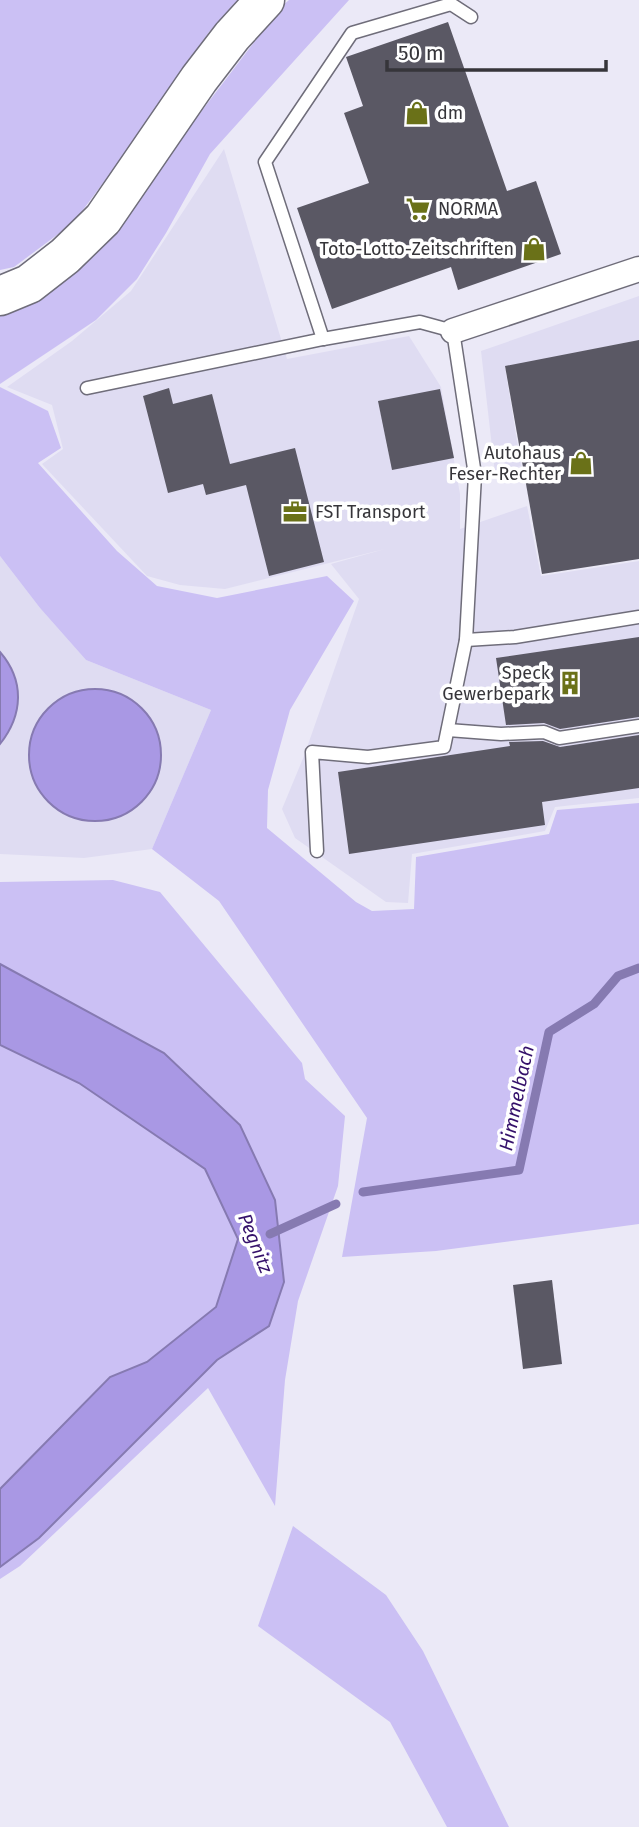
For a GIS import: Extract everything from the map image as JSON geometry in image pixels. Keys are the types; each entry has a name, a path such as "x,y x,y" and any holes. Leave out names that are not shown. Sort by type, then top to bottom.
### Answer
{"main road":[{"path":"0,296 29,284 65,256 103,219 199,79 232,36 265,0"}],"street":[{"path":"453,331 639,269"}],"lane":[{"path":"323,338 265,162 352,33 450,4 471,17"},
{"path":"87,388 323,338 419,322 453,331 475,475 466,640 444,747 368,757 312,752 317,851"},
{"path":"466,640 515,637 639,617"},
{"path":"448,730 501,734 544,732 559,738 639,726"}],"shaded area":[{"path":"0,0 238,0 209,32 143,130 73,223 14,267 0,270"},
{"path":"289,0 349,0 210,154 137,279 96,320 0,384 0,314 181,138"},
{"path":"224,149 287,359 409,336 441,387 460,494 460,529 527,506 541,576 639,561 639,798 555,807 545,831 412,854 408,903 386,902 295,838 282,809 304,756 359,599 331,564 385,549 225,589 180,585 147,576 42,464 63,449 52,405 7,387 72,341 131,291"},
{"path":"639,296 639,340 505,367 521,466 495,473 481,351"},
{"path":"0,387 48,411 61,448 38,463 117,551 157,586 217,598 327,576 354,601 290,710 268,790 267,828 356,902 372,911 414,909 416,857 549,834 557,810 639,803 639,1224 436,1251 342,1257 367,1118 219,901 152,849 211,710 86,660 40,608 0,556"},
{"path":"0,556 40,608 86,660 211,710 152,849 84,858 0,854"},
{"path":"113,880 160,892 302,1063 305,1079 345,1116 338,1186 298,1301 285,1380 275,1506 208,1388 20,1566 0,1579 0,1567 39,1538 217,1360 269,1326 284,1282 164,1053 0,964 0,882"},
{"path":"0,1045 79,1083 205,1169 238,1239 216,1307 147,1362 109,1377 0,1489"},
{"path":"293,1526 386,1595 423,1651 509,1827 447,1827 390,1722 258,1626"}],"water":[{"path":"0,652 14,675 18,698 13,721 0,744"},
{"path":"95,689 120,694 142,708 156,730 161,755 156,780 142,802 120,816 95,821 70,816 48,802 34,780 29,755 34,730 48,708 70,694"},
{"name":"Pegnitz","path":"0,964 164,1053 240,1125 275,1200 284,1282 269,1326 217,1360 39,1538 0,1567 0,1489 110,1377 147,1362 216,1307 238,1239 205,1169 79,1083 0,1045"}],"building":[{"path":"448,22 507,191 536,181 561,254 458,290 451,267 332,309 297,208 369,183 344,113 363,106 346,57"},
{"name":"Autohaus Feser-Rechter","path":"639,340 639,559 542,574 505,366"},
{"path":"169,388 173,404 212,394 230,464 295,448 324,562 269,576 246,485 206,495 203,484 168,493 143,396"},
{"path":"440,389 454,458 392,470 378,401"},
{"name":"Speck Gewerbepark","path":"639,637 639,717 560,729 544,723 506,725 496,658"},
{"path":"639,735 639,788 542,802 545,825 349,854 338,772 510,746 509,742 543,741 560,747"},
{"path":"552,1280 562,1364 523,1369 513,1285"}],"waterway":[{"name":"Himmelbach","path":"363,1192 519,1170 549,1032 594,1004 618,976 639,968"},
{"name":"Himmelbach","path":"270,1234 336,1204"}],"place":[{"name":"dm","path":"417,113"},
{"name":"NORMA","path":"418,209"},
{"name":"Toto-Lotto-Zeitschriften","path":"534,249"},
{"name":"Autohaus Feser-Rechter","path":"581,463"},
{"name":"FST Transport","path":"295,512"},
{"name":"Speck Gewerbepark","path":"570,683"}]}
